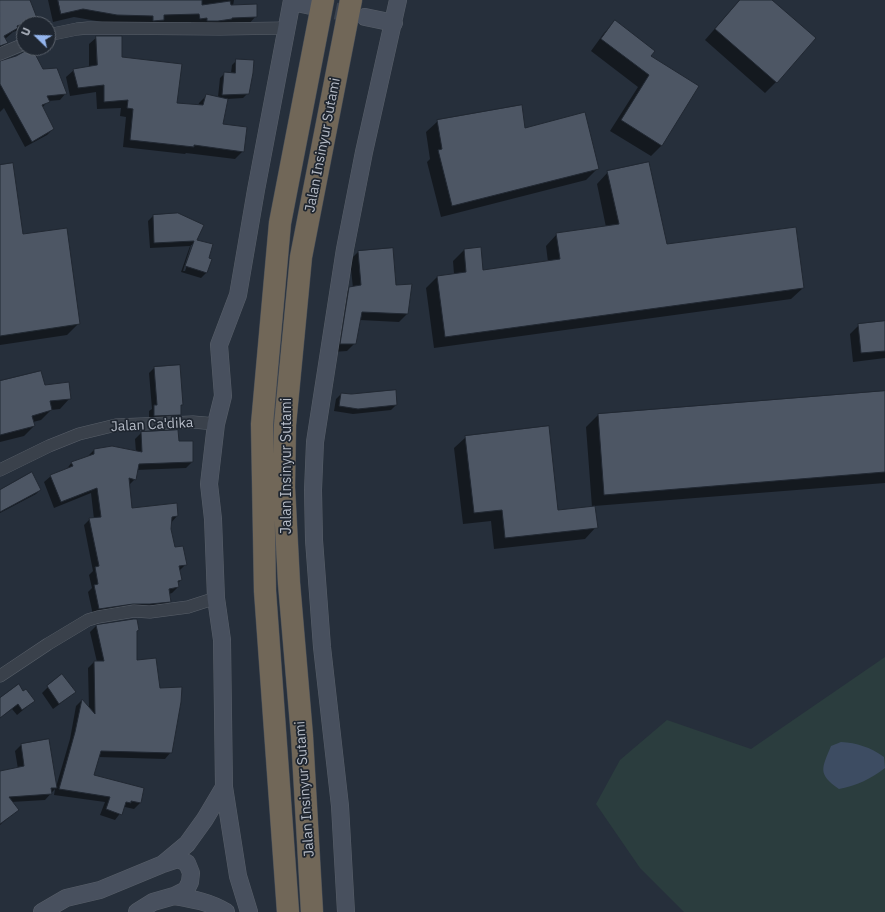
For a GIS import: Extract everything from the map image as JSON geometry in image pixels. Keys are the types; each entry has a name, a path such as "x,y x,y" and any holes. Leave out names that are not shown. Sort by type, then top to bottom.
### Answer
{"highway":[{"name":"Jalan Insinyur Sutami","path":"288,912 265,591 262,424 280,222 317,3"},
{"name":"Jalan Insinyur Sutami","path":"312,912 302,736 289,583 284,487 285,425 301,257 358,8"}],"street":[{"path":"346,912 340,806 322,647 315,548 313,490 315,442 345,249 364,152 398,0"},
{"path":"248,912 238,876 224,787 222,640 216,598 213,519 209,484 216,424 223,396 219,345 238,295 256,190 292,1 317,3"},
{"path":"358,8 394,23"},
{"path":"56,33 88,28 287,28"},
{"path":"0,54 16,47"},
{"name":"Jalan Ca'dika","path":"0,470 49,446 78,434 116,424 193,422 216,424"},
{"path":"0,676 48,644 88,620 134,611 150,612 188,607 216,598"},
{"path":"163,864 187,844 211,810 224,787"},
{"path":"42,912 66,898 100,890 163,864 178,859 186,863 191,873 190,882 186,890 174,896 154,902 136,912"},
{"path":"174,896 199,900 219,907 226,912"}],"shaded area":[{"path":"885,657 885,912 684,912 640,868 596,804 620,760 667,720 751,749"}],"water":[{"path":"841,742 863,746 874,751 884,757 885,768 863,782 839,789 827,779 823,770 825,760 831,746"}],"building":[{"path":"0,0 30,0 36,16 16,16 16,29 4,36 8,43 0,46"},
{"path":"58,0 202,0 202,5 230,1 231,5 257,4 257,17 207,21 207,18 200,19 199,14 164,15 164,20 153,21 153,16 117,15 83,9 61,14"},
{"path":"740,0 772,0 816,38 777,83 715,29"},
{"path":"615,20 655,51 651,56 699,86 662,146 621,120 649,75 601,39"},
{"path":"96,36 122,36 122,57 182,64 177,103 203,105 206,94 228,99 223,124 247,127 244,152 194,145 194,147 130,140 133,109 127,108 128,100 104,102 104,85 78,88 73,69 97,65"},
{"path":"16,56 36,56 43,69 57,68 67,94 47,96 50,102 42,105 54,129 32,142 0,84 0,61"},
{"path":"236,59 254,60 249,94 222,95 224,72 235,73"},
{"path":"522,105 525,128 585,112 599,169 452,206 438,150 442,149 437,120"},
{"path":"649,162 667,244 796,227 804,288 445,337 437,276 466,272 464,249 481,247 483,270 560,259 556,233 619,224 607,171"},
{"path":"13,163 23,234 67,228 80,324 0,336 0,165"},
{"path":"178,213 204,225 197,240 213,244 209,258 212,259 207,273 185,266 194,241 154,243 153,215"},
{"path":"393,248 396,285 412,284 408,314 362,312 356,344 340,344 349,287 361,285 358,251"},
{"path":"885,321 885,351 861,353 858,324"},
{"path":"180,365 183,405 181,405 181,415 154,416 154,405 157,405 154,367"},
{"path":"41,371 45,385 69,382 71,399 50,401 52,410 32,416 35,426 0,435 0,381"},
{"path":"396,390 397,405 358,409 339,406 341,393 351,394"},
{"path":"885,391 885,472 604,495 598,414"},
{"path":"549,426 558,510 595,506 598,528 505,538 502,510 474,513 465,436"},
{"path":"178,430 179,441 193,441 193,462 139,464 136,480 129,478 132,508 177,503 178,516 172,517 171,529 175,547 183,546 187,565 179,566 182,580 178,581 179,587 169,589 171,602 133,604 99,609 94,585 98,584 95,567 99,566 89,518 101,517 97,488 61,502 50,475 73,466 71,462 94,454 94,449 112,446 142,452 141,432"},
{"path":"32,472 41,490 0,512 0,490"},
{"path":"137,619 139,630 137,631 137,660 156,658 160,688 182,687 181,702 172,753 101,751 94,775 144,788 141,803 131,801 131,803 126,802 122,815 106,809 110,797 59,789 75,732 82,699 95,714 94,661 104,661 96,625"},
{"path":"62,674 76,692 59,704 47,686"},
{"path":"19,684 23,691 26,689 35,701 22,710 18,704 0,718 0,698"},
{"path":"49,739 57,788 51,788 52,794 9,797 19,810 0,824 0,771 24,766 21,744"}],"tunnel":[{"path":"311,6 360,16"}]}
